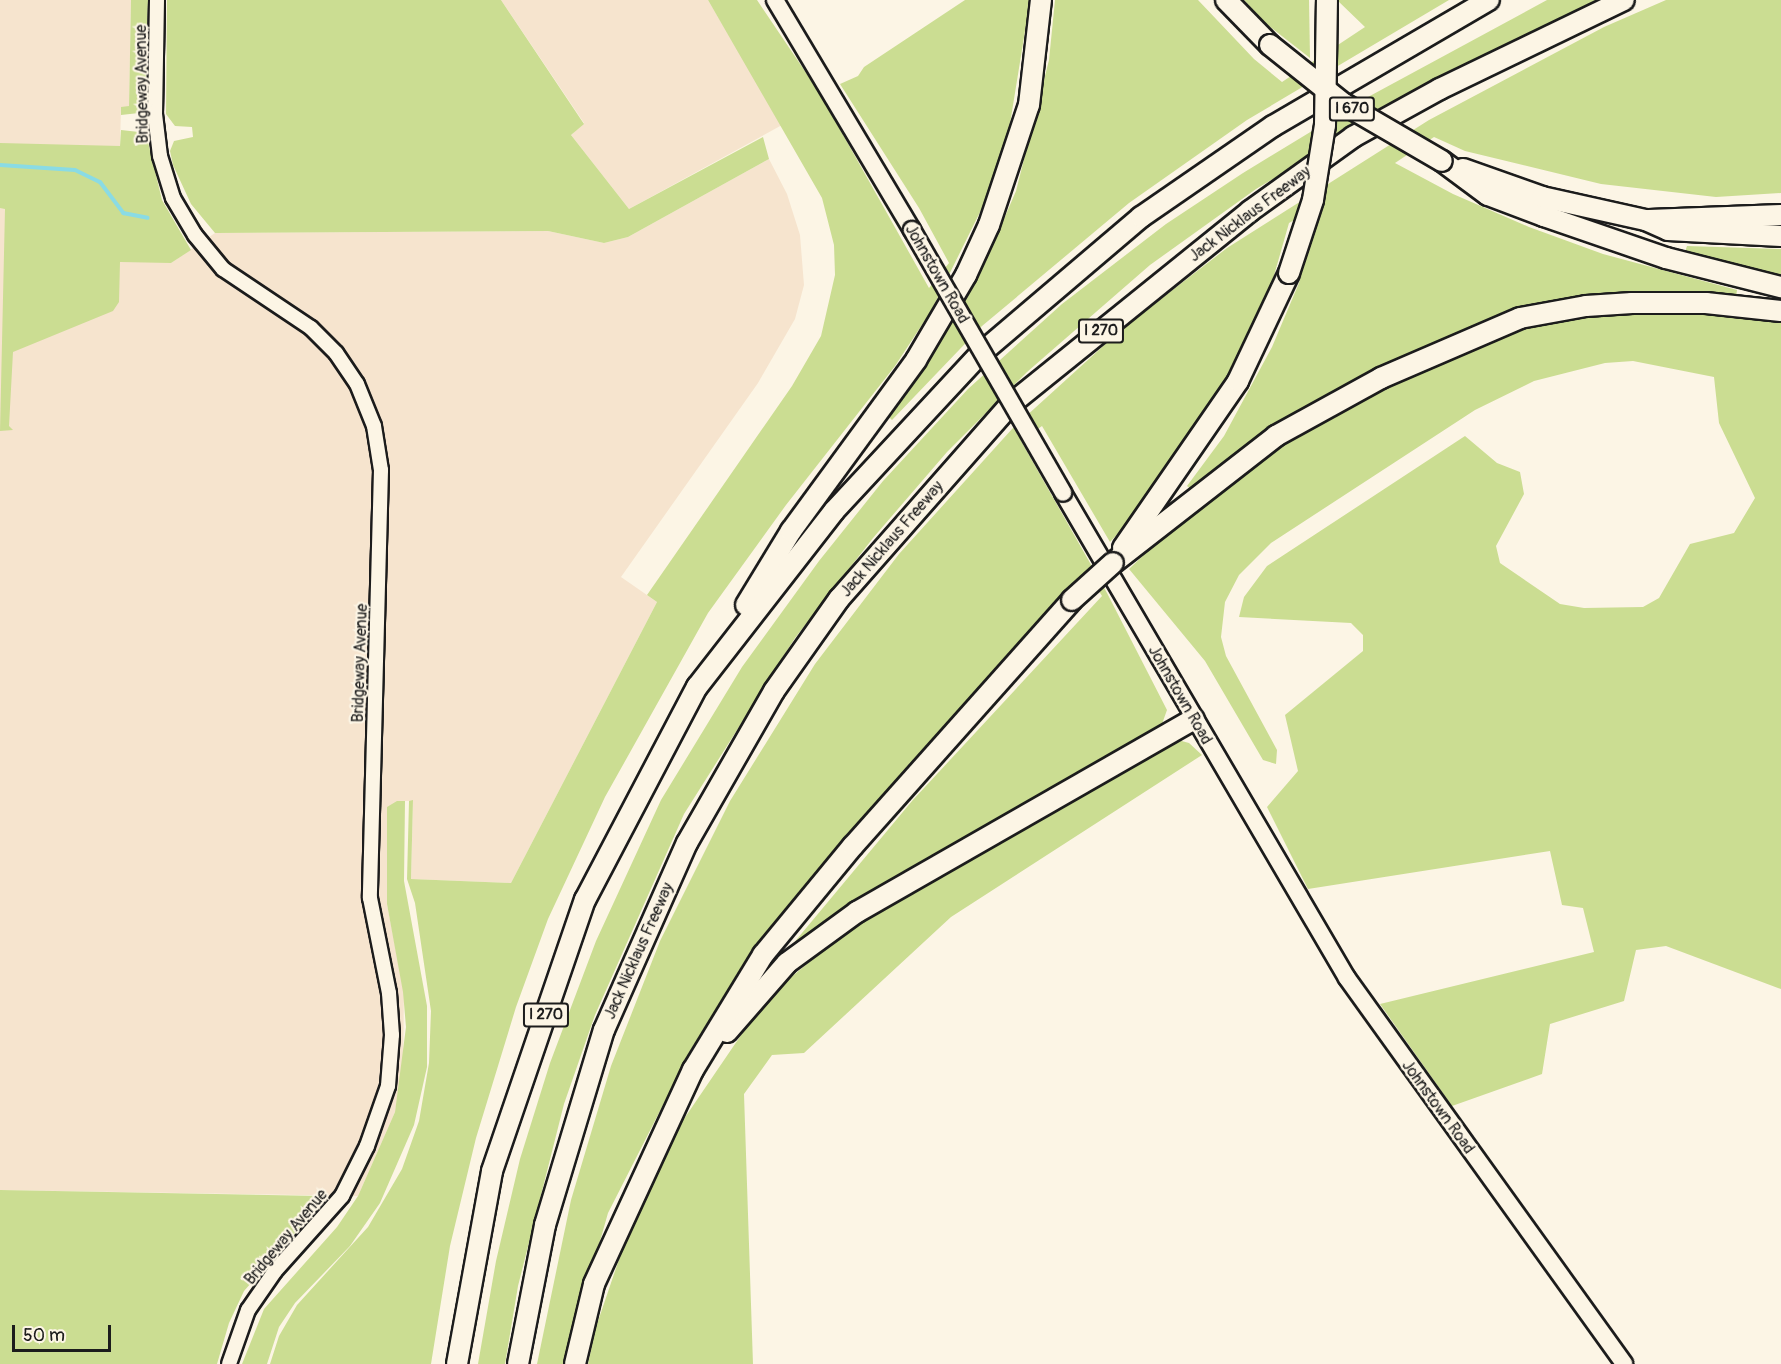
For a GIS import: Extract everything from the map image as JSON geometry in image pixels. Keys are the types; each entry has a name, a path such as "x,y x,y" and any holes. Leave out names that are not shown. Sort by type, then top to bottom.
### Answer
{"highway":[{"path":"697,687 791,531 916,360 966,275 989,225 1029,105 1041,0"},
{"name":"I 670","path":"1226,0 1270,45 1344,104 1442,161"},
{"path":"575,1364 594,1284 693,1070 763,955 853,846 1072,600 1113,563 1141,533 1238,381 1289,273 1313,200 1325,125 1327,0"},
{"name":"I 270","path":"457,1364 492,1171 585,900 697,687 834,511 979,355 1141,217 1274,126 1489,0"},
{"name":"Jack Nicklaus Freeway","path":"518,1364 545,1225 604,1030 687,843 774,691 839,598 1011,404 1250,211 1353,137 1440,89 1624,0"},
{"path":"1442,161 1542,197 1646,220 1668,230 1781,236"},
{"path":"1442,161 1488,195 1525,209 1666,258 1781,287"},
{"path":"1646,220 1781,214"},
{"path":"1141,533 1276,436 1381,378 1520,318 1586,306 1632,303 1706,303 1781,311"},
{"path":"693,1070 787,963 857,912 1194,719"}],"main road":[{"name":"Johnstown Road","path":"775,0 912,230 1194,719 1347,978 1624,1364"}],"street":[{"name":"Bridgeway Avenue","path":"157,0 155,114 160,156 173,198 195,235 223,269 311,328 336,353 357,384 374,426 381,470 370,898 389,993 392,1035 388,1086 367,1146 342,1196 275,1271 248,1310 229,1364"}],"shaded area":[{"path":"0,0 131,0 129,107 121,107 120,146 171,263 215,233 548,231 604,243 628,237 769,159 787,194 800,235 804,285 795,319 758,383 621,577 657,602 511,883 411,879 413,801 397,801 387,904 404,992 403,1067 395,1112 358,1196 0,1190"},
{"path":"501,0 708,0 782,125 629,209 571,135 584,123"}],"green space":[{"path":"131,0 148,0 145,109 139,113 121,115 121,107 129,106"},
{"path":"167,0 501,0 584,124 571,135 629,209 763,137 769,159 628,237 604,243 548,231 215,233 191,204 173,165 170,151 174,141 193,137 192,127 175,126 166,114"},
{"path":"708,0 757,0 819,92 929,288 949,263 919,208 840,84 858,76 864,67 965,0 1030,0 1009,130 988,196 931,311 895,366 786,505 708,613 605,797 548,919 516,1007 476,1138 450,1246 431,1364 270,1364 279,1336 297,1305 368,1227 402,1169 419,1121 429,1063 431,1011 415,903 407,879 409,801 413,800 411,879 511,883 657,602 647,595 792,386 821,336 835,275 834,245 822,198"},
{"path":"1055,0 1198,0 1254,59 1282,82 1365,27 1337,0 1449,0 1247,120 1129,203 982,326 892,420 887,415 939,342 985,263 1016,191 1049,60"},
{"path":"1244,0 1309,0 1310,58 1264,22"},
{"path":"1547,0 1596,0 1438,81 1256,189 1150,265 1027,372 947,452 873,538 795,638 684,814 595,1015 564,1104 518,1286 505,1364 478,1364 496,1261 520,1159 550,1063 596,941 661,800 742,667 819,561 883,481 968,389 1062,304 1166,224 1243,173 1368,97"},
{"path":"1666,0 1781,0 1781,193 1716,197 1601,184 1465,151 1434,137 1395,163 1453,194 1529,227 1603,254 1737,290 1736,297 1530,312 1227,462 1191,489 1187,486 1224,436 1272,347 1299,283 1317,207 1289,223 1269,293 1240,360 1199,428 1149,500 1110,542 1042,426 1021,441 1107,593 1167,710 1162,724 797,950 792,945 912,801 1102,596 1086,571 751,960 693,1046 608,1213 565,1364 537,1364 571,1200 611,1066 660,941 730,801 815,664 899,554 1012,429 1122,329 1227,248 1429,120 1604,27"},
{"path":"121,130 139,132 147,138 162,200 191,250 171,263 120,262 119,302 113,311 13,352 9,426 13,430 0,431 5,209 0,208 0,143 120,146"},
{"path":"1687,246 1781,249 1781,276 1685,252"},
{"path":"1659,309 1781,317 1781,989 1666,946 1636,950 1624,1001 1550,1024 1542,1074 1452,1106 1380,1004 1594,952 1583,908 1562,905 1550,851 1308,889 1267,807 1298,771 1285,715 1363,651 1363,635 1351,623 1239,617 1244,597 1267,566 1465,436 1497,463 1520,472 1524,494 1496,546 1500,563 1560,604 1584,608 1643,607 1659,598 1690,544 1734,533 1755,498 1719,423 1714,377 1633,361 1605,363 1534,381 1475,410 1271,543 1239,575 1225,602 1221,637 1226,656 1277,750 1276,764 1263,760 1205,661 1129,569 1184,517 1260,458 1412,373 1478,344 1537,325 1613,312"},
{"path":"1178,740 1189,743 1202,755 951,917 804,1053 772,1055 744,1094 753,1364 588,1364 595,1330 630,1227 673,1135 767,997 865,916"},
{"path":"397,801 405,801 404,881 427,1006 427,1067 414,1125 380,1203 350,1246 295,1303 279,1327 267,1364 242,1364 264,1309 337,1227 358,1196 395,1112 406,1027 403,992 387,904 387,807"},
{"path":"0,1190 321,1196 321,1204 244,1291 229,1323 217,1364 0,1364"}],"waterway":[{"path":"0,165 75,170 100,182 123,213 148,218"}]}
